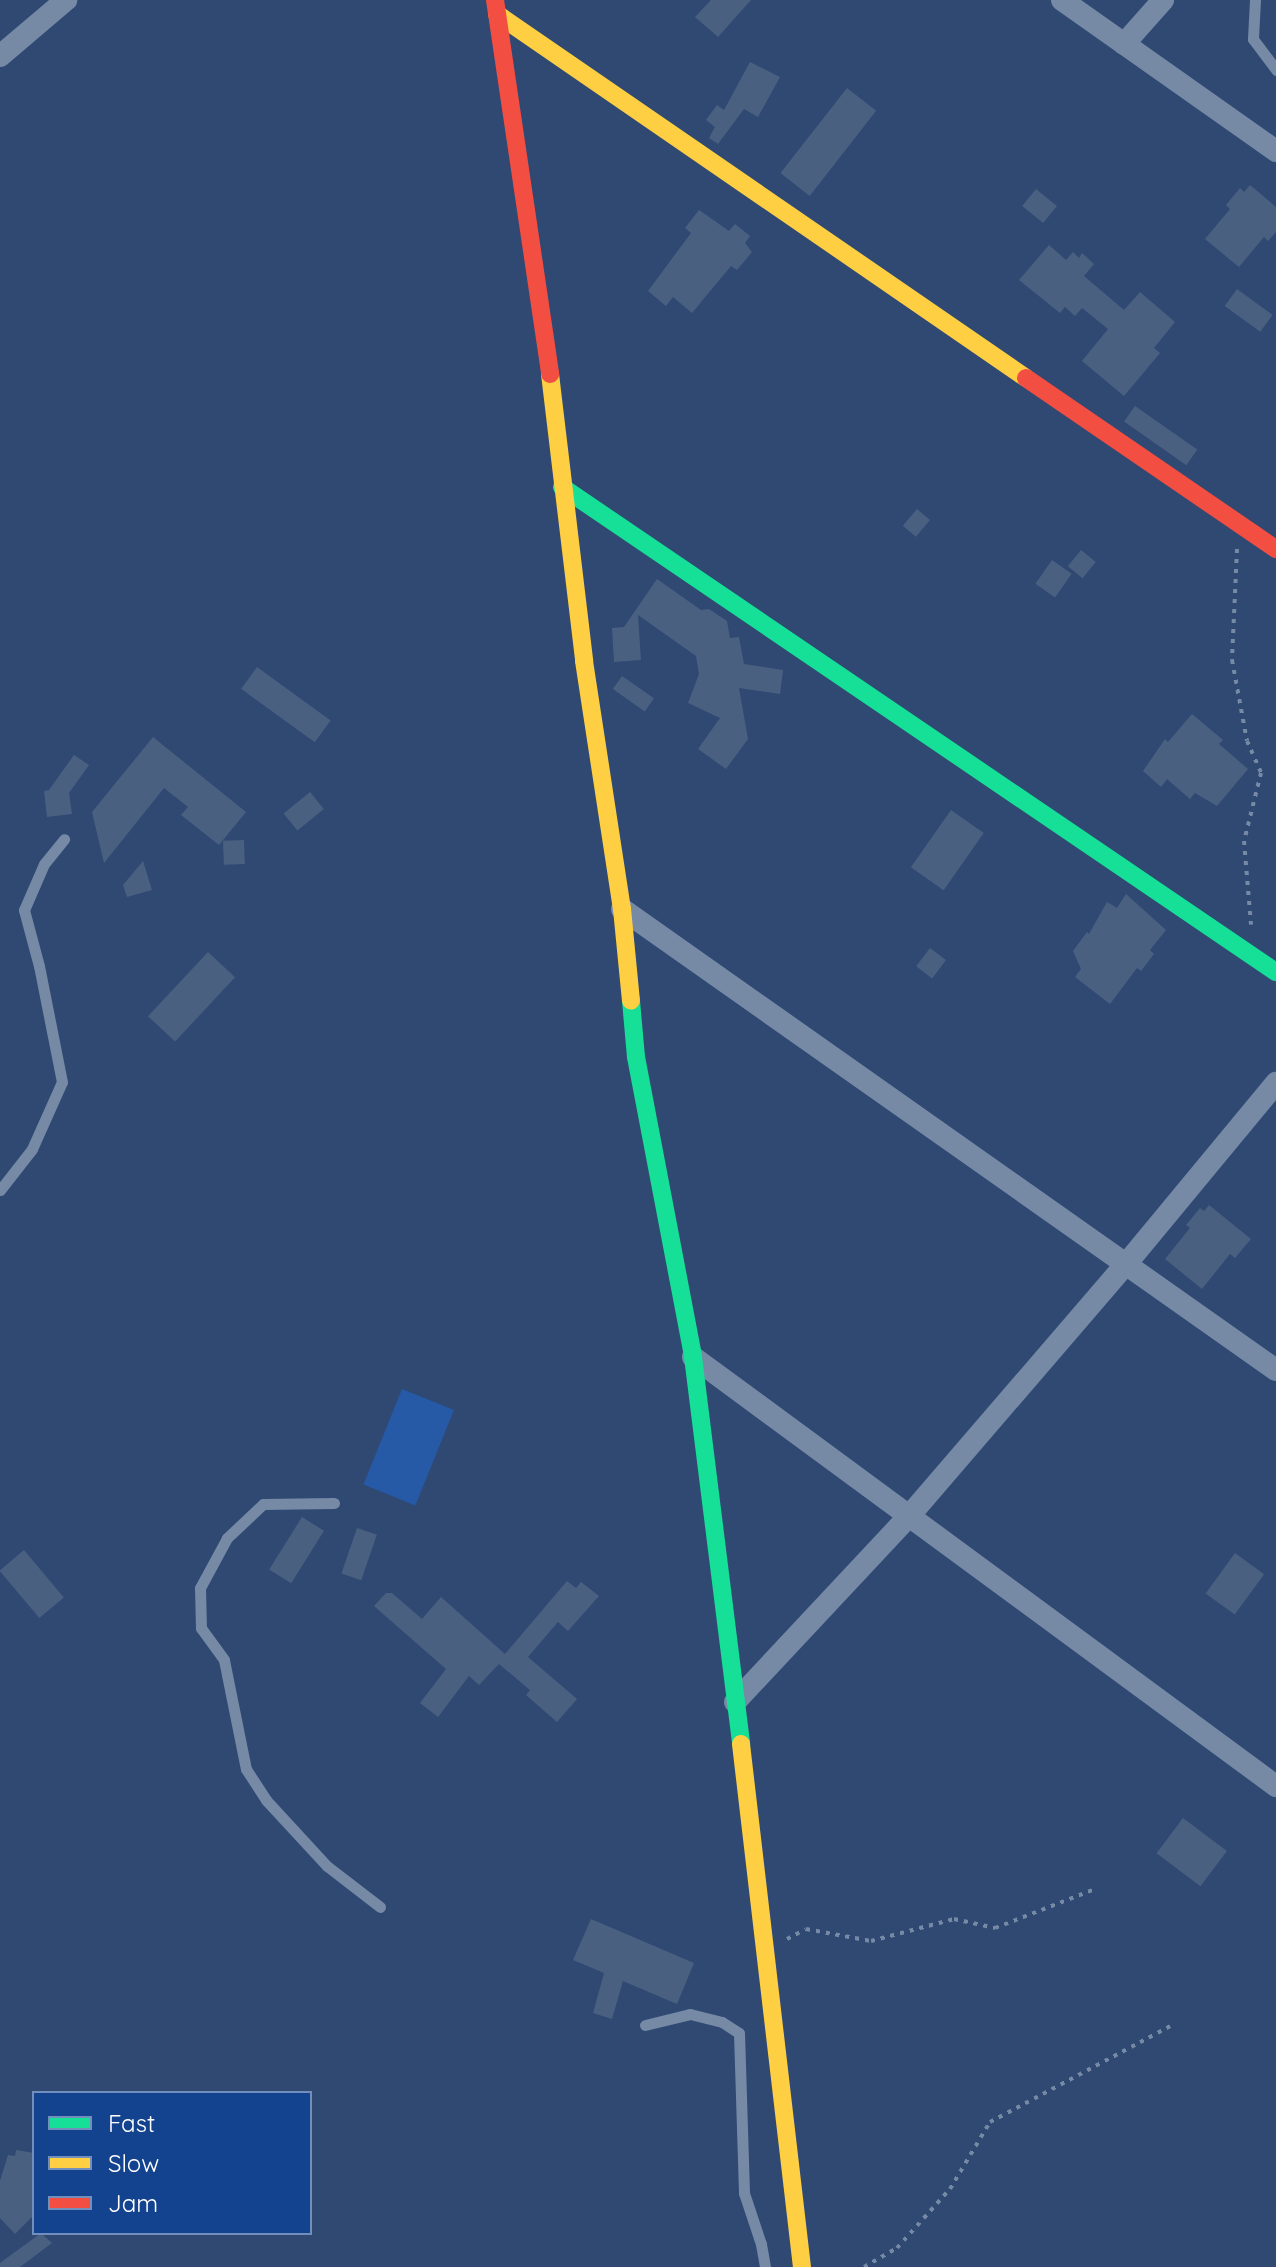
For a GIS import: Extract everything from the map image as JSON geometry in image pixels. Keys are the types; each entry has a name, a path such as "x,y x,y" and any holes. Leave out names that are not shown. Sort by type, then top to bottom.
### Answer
{"street":[{"path":"0,56 66,0"},
{"path":"1062,0 1276,151"},
{"path":"1124,44 1163,0"},
{"path":"496,7 547,351 562,487 622,909 636,1057 693,1357 767,1950 802,2267"},
{"path":"496,7 1276,549"},
{"path":"562,487 1276,972"},
{"path":"622,909 1276,1370"},
{"path":"735,1702 910,1515 1127,1263 1276,1083"},
{"path":"693,1357 1276,1786"}],"lane":[{"path":"1255,0 1253,39 1276,70"},
{"path":"0,1190 32,1149 62,1082 39,966 24,910 44,864 64,839"},
{"path":"334,1503 263,1504 227,1538 200,1588 201,1628 224,1660 231,1709 246,1769 259,1790 327,1866 380,1907"},
{"path":"645,2025 690,2014 722,2022 739,2033 744,2193 761,2244 765,2267"}],"path":[{"path":"1238,523 1232,660 1247,741 1261,773 1244,841 1250,883 1251,956"},
{"path":"767,1950 806,1929 871,1941 954,1919 995,1928 1095,1889"},
{"path":"864,2267 897,2248 950,2189 990,2122 1174,2024"}],"shaded area":[{"path":"402,1389 454,1410 415,1505 363,1484"}],"building":[{"path":"711,0 751,0 718,37 695,17"},
{"path":"750,62 780,77 758,117 744,109 718,144 709,138 715,127 706,120 717,105 724,110"},
{"path":"847,88 876,111 810,196 781,173"},
{"path":"1250,185 1276,207 1276,232 1268,241 1264,237 1239,267 1205,239 1230,209 1226,205 1240,188 1244,192"},
{"path":"1036,189 1057,206 1043,223 1022,206"},
{"path":"699,210 729,231 735,224 750,236 745,243 752,252 737,270 731,266 692,313 673,297 666,306 648,291 691,233 685,228"},
{"path":"1049,245 1066,260 1073,252 1079,258 1082,253 1094,264 1084,276 1124,310 1140,292 1175,322 1154,348 1160,353 1124,396 1082,361 1108,329 1082,308 1075,316 1065,307 1060,313 1019,280"},
{"path":"1237,289 1273,315 1260,332 1225,306"},
{"path":"1135,406 1197,450 1186,465 1124,422"},
{"path":"917,509 930,520 916,537 903,526"},
{"path":"1081,550 1096,562 1083,578 1068,566"},
{"path":"1052,560 1072,574 1055,598 1035,584"},
{"path":"657,579 701,610 709,609 727,621 730,638 739,637 744,664 783,670 780,694 739,688 748,739 726,769 698,749 720,718 688,703 699,674 696,656 638,615 641,660 614,662 612,628 624,627"},
{"path":"257,667 331,720 315,742 241,689"},
{"path":"622,676 654,698 645,711 613,689"},
{"path":"1192,714 1223,740 1219,744 1248,769 1217,806 1195,793 1190,799 1167,779 1161,787 1143,771 1165,739 1168,742"},
{"path":"153,737 246,812 219,845 181,815 188,807 164,788 104,863 92,812"},
{"path":"74,755 89,765 69,793 72,814 47,817 44,791 49,790"},
{"path":"310,792 324,809 297,830 284,813"},
{"path":"951,810 984,833 944,890 911,867"},
{"path":"244,840 245,864 224,865 223,841"},
{"path":"143,861 152,890 127,897 123,885"},
{"path":"1126,894 1166,930 1150,950 1154,954 1141,971 1137,968 1110,1004 1075,977 1081,969 1073,951 1087,932 1089,934 1107,902 1117,908"},
{"path":"930,948 946,960 932,978 916,966"},
{"path":"208,952 235,977 175,1042 148,1016"},
{"path":"1209,1205 1251,1239 1235,1258 1230,1254 1202,1289 1165,1259 1190,1228 1186,1225 1200,1208 1204,1211"},
{"path":"302,1517 324,1531 291,1583 269,1570"},
{"path":"357,1528 377,1535 361,1580 341,1573"},
{"path":"24,1550 64,1597 39,1618 0,1571"},
{"path":"1235,1553 1264,1574 1235,1615 1206,1593"},
{"path":"567,1581 576,1588 581,1582 599,1596 568,1631 558,1622 528,1657 577,1699 557,1722 526,1695 530,1690 499,1664 479,1685 469,1676 438,1717 420,1703 446,1669 374,1606 386,1593 392,1593 422,1619 441,1597 505,1654"},
{"path":"1183,1818 1227,1851 1200,1886 1157,1853"},
{"path":"591,1919 694,1963 677,2004 623,1981 612,2019 593,2013 604,1973 573,1960"},
{"path":"16,2150 32,2153 32,2217 15,2234 0,2218 0,2181 8,2155 15,2156"},
{"path":"38,2235 43,2235 52,2243 20,2267 0,2267 0,2263"}],"traffic: fast":[{"path":"562,487 1276,972"},
{"path":"631,1001 636,1057 693,1357 741,1744"}],"traffic: slow":[{"path":"497,14 1026,378"},
{"path":"550,374 584,661 622,909 631,1001"},
{"path":"741,1744 802,2267"}],"traffic: jam":[{"path":"495,0 550,374"},
{"path":"1026,378 1276,549"}]}
